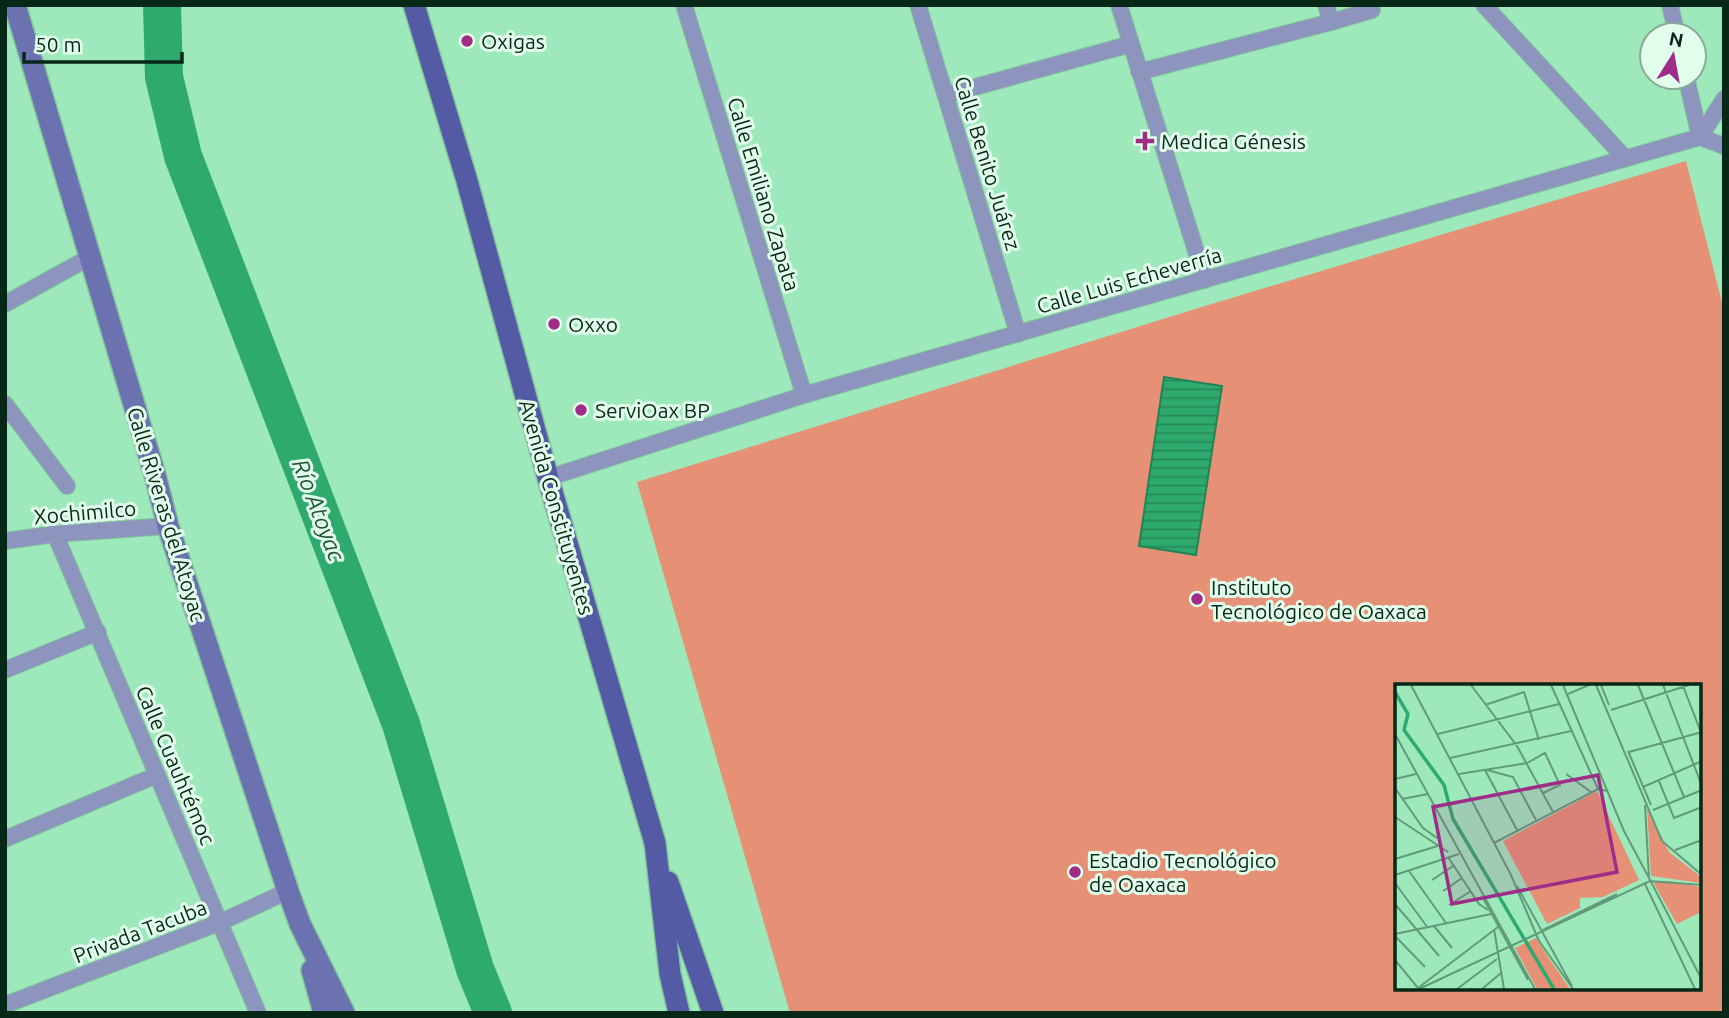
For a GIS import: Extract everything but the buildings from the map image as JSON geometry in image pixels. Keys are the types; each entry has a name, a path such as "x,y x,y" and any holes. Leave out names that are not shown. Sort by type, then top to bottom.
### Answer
{"main road":[{"name":"Avenida Constituyentes","path":"414,5 467,181 548,478 655,843 670,974 679,1013"},
{"path":"655,843 713,1013"}],"street":[{"name":"Calle Riveras del Atoyac","path":"15,5 168,526 288,891 300,924 345,1013"},
{"name":"Calle Emiliano Zapata","path":"684,5 804,395"},
{"name":"Calle Benito Juárez","path":"918,5 1018,334"},
{"path":"1119,5 1205,280"},
{"path":"1326,5 1331,22"},
{"path":"1484,5 1625,158"},
{"path":"1139,72 1372,10"},
{"path":"946,95 1131,44"},
{"path":"1689,91 1700,137"},
{"path":"1700,137 1724,99"},
{"path":"1700,137 1724,146"},
{"name":"Calle Luis Echeverría","path":"548,478 804,395 1700,137"},
{"path":"5,304 90,257"},
{"path":"5,404 67,486"},
{"name":"Xochimilco","path":"5,541 55,534 168,526"},
{"name":"Calle Cuauhtémoc","path":"55,534 258,1013"},
{"path":"5,670 98,632"},
{"path":"5,839 157,775"},
{"name":"Privada Tacuba","path":"5,1005 221,922 288,891"},
{"path":"300,924 324,1013"}],"shaded area":[{"name":"Instituto Tecnológico de Oaxaca","path":"1686,161 1724,310 1724,1013 790,1013 637,482"},
{"path":"1164,377 1222,386 1196,555 1139,546"}],"waterway":[{"name":"Río Atoyac","path":"162,5 164,77 183,156 401,724 475,969 493,1013"}],"place":[{"name":"Oxigas","path":"467,41"},
{"name":"Medica Génesis","path":"1145,141"},
{"name":"Oxxo","path":"554,324"},
{"name":"ServiOax BP","path":"581,410"},
{"name":"Instituto Tecnológico de Oaxaca","path":"1197,599"},
{"name":"Estadio Tecnológico de Oaxaca","path":"1075,872"}]}
